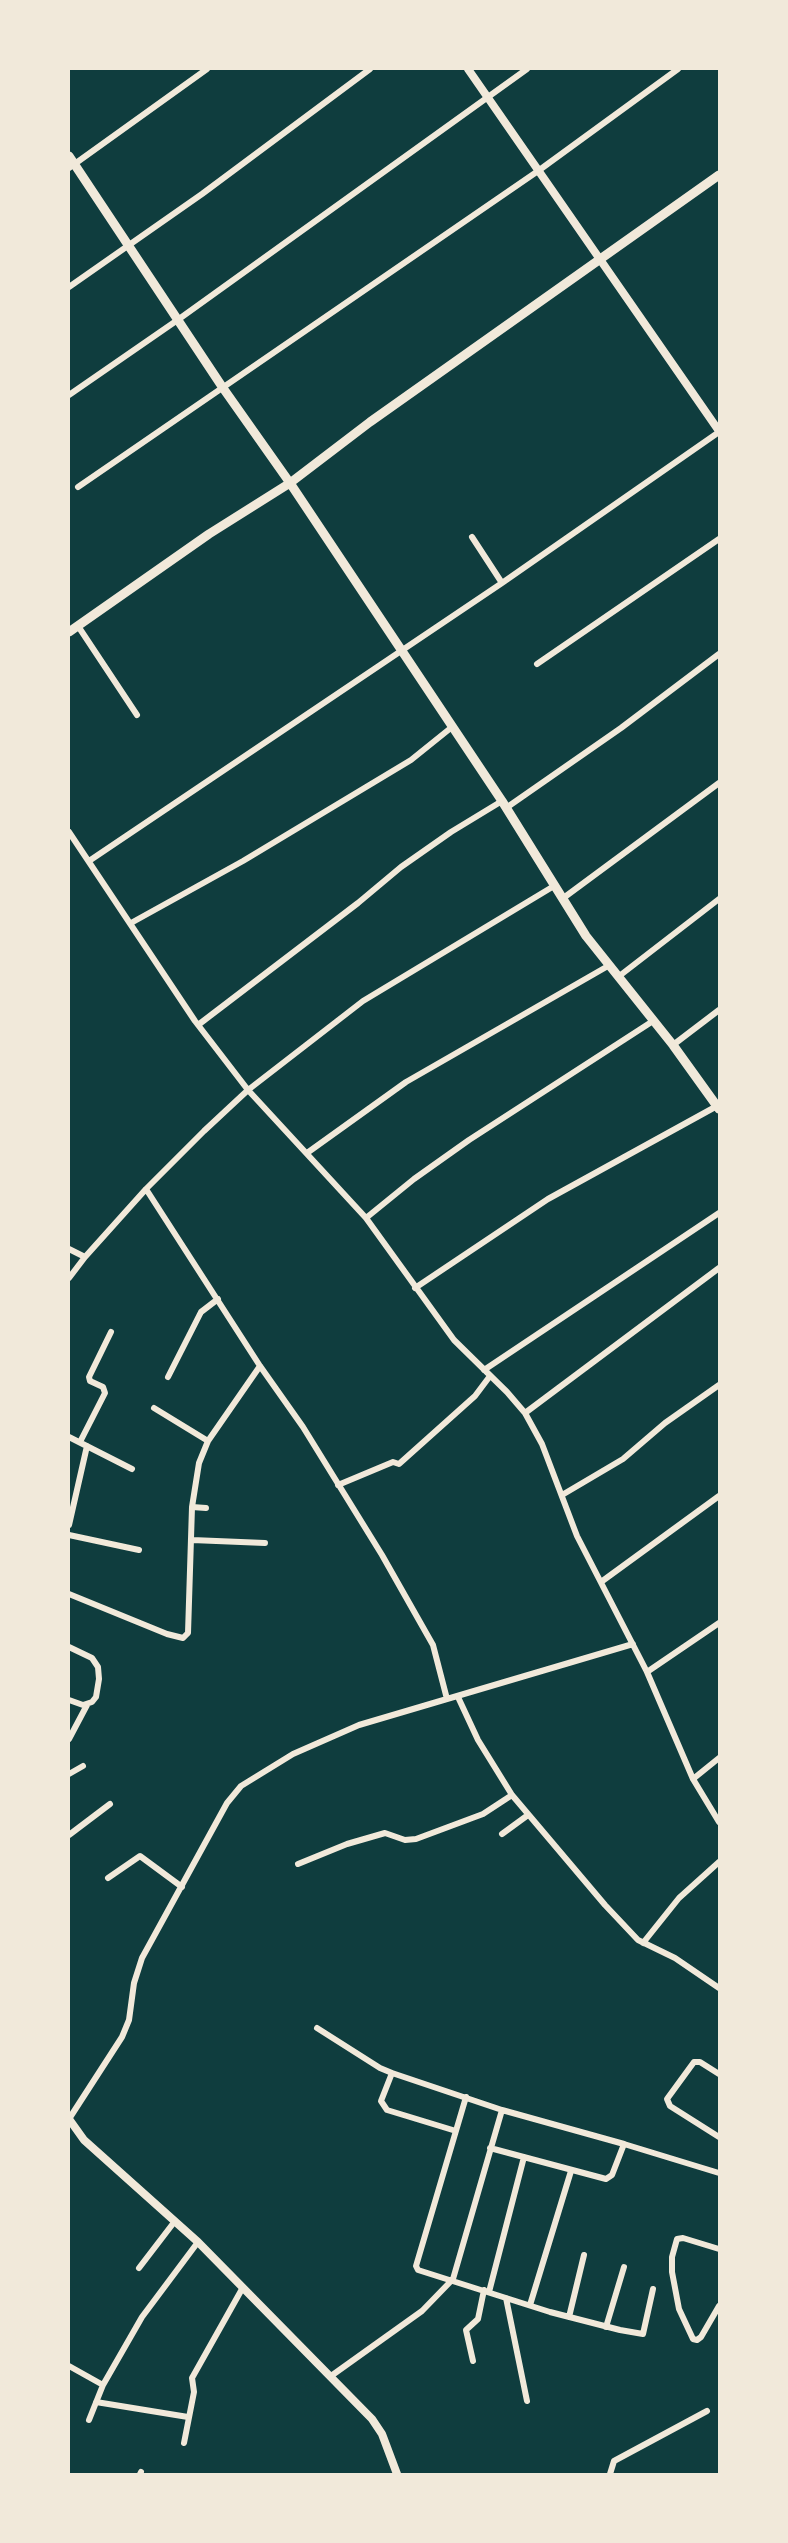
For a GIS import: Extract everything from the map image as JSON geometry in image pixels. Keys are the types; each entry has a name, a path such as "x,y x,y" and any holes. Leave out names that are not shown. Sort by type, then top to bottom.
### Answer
{"main road":[{"path":"71,163 290,483 504,805 562,899 608,966 673,1045 718,1107"},
{"path":"69,632 209,534 290,483 370,422 719,176"}],"street":[{"path":"71,163 207,69"},
{"path":"69,287 370,69"},
{"path":"89,861 502,584 719,432 468,69"},
{"path":"69,395 179,319 526,69"},
{"path":"78,487 537,171 678,69"},
{"path":"472,537 502,584"},
{"path":"537,664 719,539"},
{"path":"78,626 137,715"},
{"path":"198,1025 402,867 452,832 504,805 621,728 719,654"},
{"path":"131,922 243,861 411,760 452,727"},
{"path":"562,899 719,783"},
{"path":"69,832 198,1025 248,1090 366,1218 450,1336 525,1413 542,1444 577,1536 647,1672 693,1779 719,1822"},
{"path":"69,1278 146,1189 248,1090 363,1001 554,886"},
{"path":"618,977 719,898"},
{"path":"307,1152 406,1082 608,966"},
{"path":"673,1045 719,1010"},
{"path":"366,1218 414,1179 469,1140 653,1021"},
{"path":"415,1288 548,1199 718,1107"},
{"path":"146,1189 260,1366 303,1427 382,1555 434,1645 447,1699"},
{"path":"484,1370 719,1213"},
{"path":"69,1249 85,1257"},
{"path":"525,1413 719,1268"},
{"path":"168,1377 201,1312 218,1299"},
{"path":"80,1442 105,1393 103,1387 90,1381 89,1377 111,1332"},
{"path":"69,1594 167,1634 183,1638 189,1630 189,1559 195,1480 208,1441 260,1366"},
{"path":"338,1485 393,1461 399,1464 475,1396 490,1376"},
{"path":"562,1495 623,1459 665,1424 719,1386"},
{"path":"154,1408 208,1441"},
{"path":"69,1437 132,1469"},
{"path":"69,1525 87,1446"},
{"path":"601,1582 719,1496"},
{"path":"192,1507 206,1508"},
{"path":"69,1534 139,1550"},
{"path":"192,1540 266,1543"},
{"path":"647,1672 719,1623"},
{"path":"397,2474 379,2428 331,2376 242,2289 198,2242 84,2140 69,2119 122,2037 129,2019 134,1983 142,1958 232,1795 247,1781 324,1739 359,1725 633,1644"},
{"path":"69,1647 92,1658 98,1667 99,1679 96,1697 87,1705 69,1739"},
{"path":"458,1697 478,1740 512,1795 605,1905 643,1943 675,1958 719,1988"},
{"path":"69,1700 87,1705"},
{"path":"693,1779 719,1758"},
{"path":"69,1774 83,1766"},
{"path":"298,1864 347,1844 386,1833 405,1840 416,1839 483,1814 512,1795"},
{"path":"69,1835 110,1804"},
{"path":"502,1834 528,1815"},
{"path":"108,1878 140,1856 182,1887"},
{"path":"643,1943 679,1898 719,1862"},
{"path":"317,2028 380,2068 392,2073 502,2110 719,2173"},
{"path":"719,2074 700,2062 694,2062 667,2099 670,2106 719,2137"},
{"path":"392,2073 381,2101 387,2110 456,2131"},
{"path":"466,2097 416,2267 420,2271 453,2279 570,2317 643,2334 653,2289"},
{"path":"331,2376 422,2311 453,2279 502,2110"},
{"path":"490,2148 606,2179 609,2178 624,2144"},
{"path":"473,2361 466,2330 478,2319 524,2157"},
{"path":"530,2305 571,2171"},
{"path":"139,2268 175,2221"},
{"path":"719,2249 682,2238 677,2239 673,2247 672,2272 679,2309 693,2339 697,2340 701,2337 719,2306"},
{"path":"89,2420 103,2385 142,2317 198,2242"},
{"path":"570,2317 584,2255"},
{"path":"606,2327 624,2267"},
{"path":"184,2443 194,2392 192,2378 242,2289"},
{"path":"506,2298 527,2401"},
{"path":"70,2369 103,2385"},
{"path":"96,2403 189,2416"},
{"path":"610,2474 614,2461 707,2411"}]}
